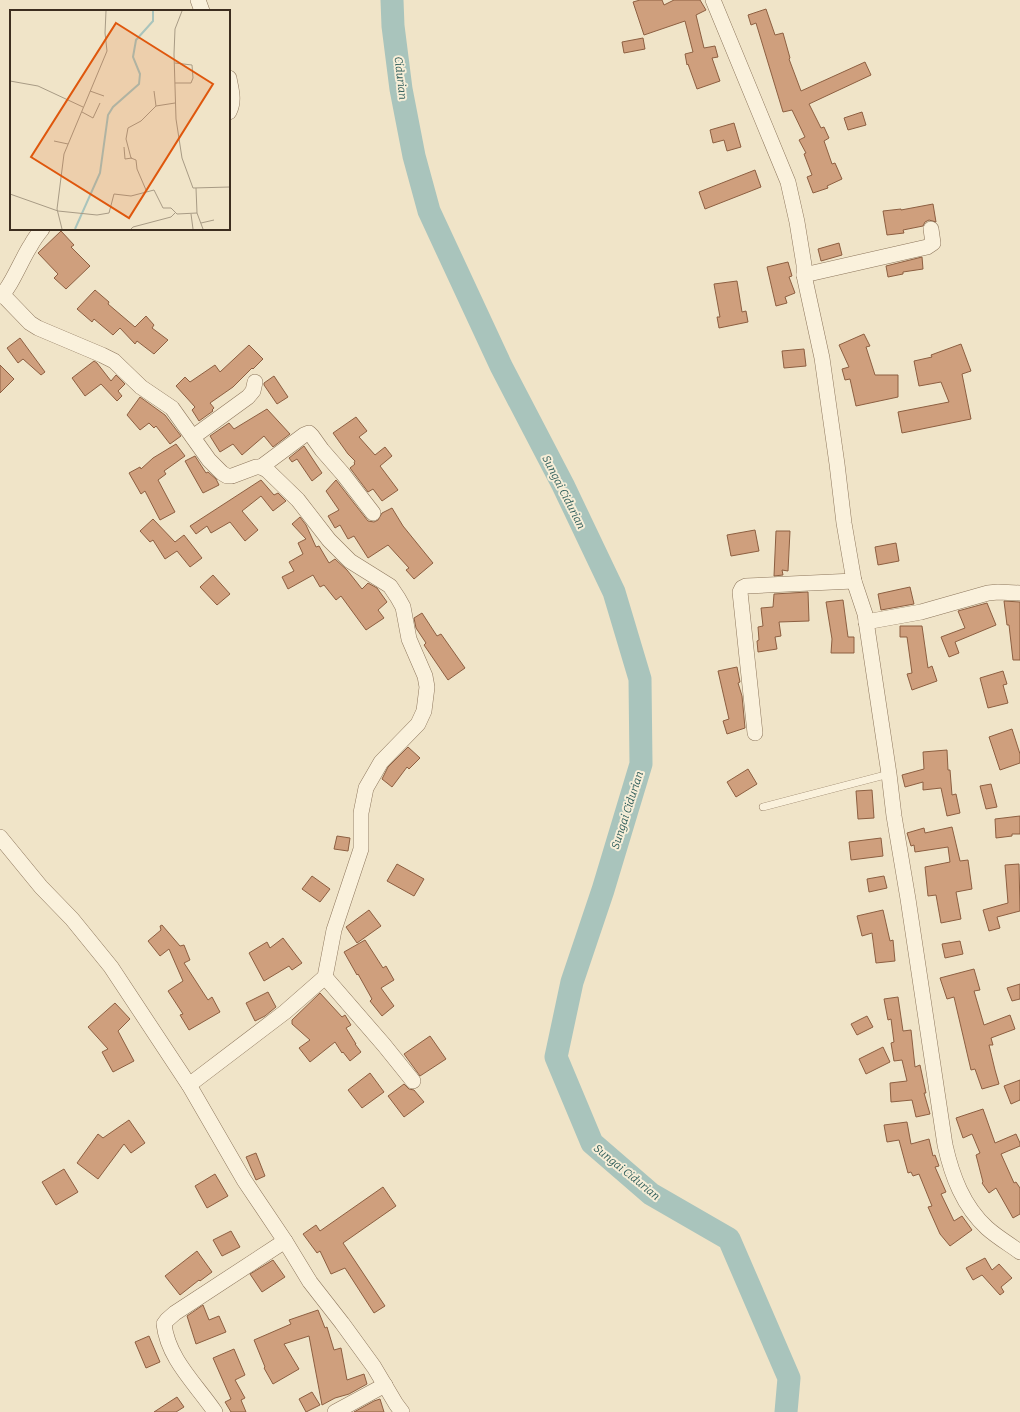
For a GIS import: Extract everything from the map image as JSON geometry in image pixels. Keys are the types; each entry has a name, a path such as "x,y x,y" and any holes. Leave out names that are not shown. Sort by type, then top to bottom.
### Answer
{"street":[{"path":"198,0 202,10"},
{"path":"713,0 788,182 797,222 804,265 804,276 822,358 844,523 854,581 865,614 894,816 945,1145 961,1194 971,1211 987,1228 1020,1252"},
{"path":"230,83 233,98 230,110"},
{"path":"804,276 927,247 933,243 931,229"},
{"path":"41,230 2,296 30,323 38,328 114,361 141,387 172,408 213,466 227,476 232,476 256,467 261,467 267,470 298,500 329,540 350,561 390,586 401,602 409,639 424,672 426,680 427,687 423,715 418,724 381,762 366,788 361,813 361,849 334,930 325,977 285,1012 189,1085"},
{"path":"193,437 248,397 253,391 255,382"},
{"path":"261,467 304,435 309,433 373,513"},
{"path":"755,733 740,592 742,588 746,586 854,581"},
{"path":"866,622 921,612 998,592 1020,593"},
{"path":"0,837 41,887 72,920 111,967 189,1085 222,1145 310,1282 374,1367 402,1412"},
{"path":"325,977 413,1081"},
{"path":"215,1412 175,1358 164,1324 175,1313 285,1241"},
{"path":"335,1412 385,1385"}],"lane":[{"path":"763,807 889,774"}],"building":[{"path":"640,0 662,0 664,5 674,0 700,0 706,10 696,15 704,48 715,46 718,57 712,58 720,81 697,89 688,64 687,65 685,54 693,52 685,21 644,35 633,2"},
{"path":"766,9 775,35 783,33 789,59 801,91 865,62 871,75 809,104 821,128 824,127 829,138 824,141 832,164 835,163 842,179 827,186 828,188 813,193 807,177 812,175 804,154 806,153 799,140 805,137 792,110 783,112 756,23 751,25 748,15"},
{"path":"643,38 645,49 624,53 622,42"},
{"path":"862,112 866,125 848,130 844,118"},
{"path":"734,123 741,147 727,151 724,140 713,143 710,130"},
{"path":"755,170 761,187 705,209 699,192"},
{"path":"933,204 936,222 929,220 925,222 923,226 903,230 904,233 887,235 883,211 901,210"},
{"path":"61,231 74,245 71,247 90,266 66,289 54,278 58,274 38,253"},
{"path":"839,243 842,255 821,261 818,249"},
{"path":"922,257 923,269 903,272 903,274 888,277 886,266"},
{"path":"788,262 792,276 789,277 795,293 785,297 787,303 776,306 767,267"},
{"path":"737,281 742,312 746,311 748,322 719,328 717,317 720,317 714,284"},
{"path":"95,290 109,302 108,304 135,327 146,316 154,325 152,328 168,340 154,354 137,341 135,344 120,328 113,335 94,319 92,322 77,309"},
{"path":"864,334 870,346 866,347 875,375 898,375 898,397 856,406 850,379 845,380 842,369 849,367 839,345"},
{"path":"20,338 45,372 41,375 23,359 18,363 7,348"},
{"path":"961,344 971,371 962,374 971,419 902,433 898,412 949,402 941,382 919,386 914,361 932,357 931,355"},
{"path":"249,345 263,359 233,387 210,403 214,408 212,410 213,411 199,421 192,410 195,407 176,386 185,377 190,382 215,365 220,372"},
{"path":"804,349 806,366 784,368 782,351"},
{"path":"94,361 111,381 116,375 125,384 118,391 122,396 117,401 101,384 85,396 72,378"},
{"path":"0,365 14,379 0,393"},
{"path":"274,376 288,397 277,404 264,385 264,383"},
{"path":"140,397 165,415 181,436 170,444 156,426 154,428 149,423 140,430 127,415"},
{"path":"267,409 290,434 273,447 264,436 242,455 233,444 220,452 210,436 229,423 234,429"},
{"path":"356,417 367,431 359,437 375,455 385,447 392,456 380,466 398,490 382,501 373,489 368,492 350,468 355,464 355,461 333,433"},
{"path":"176,444 185,456 164,471 166,474 158,480 175,512 160,520 145,491 141,494 129,473 140,467 141,469 153,458"},
{"path":"304,446 322,473 312,481 297,459 292,462 289,458"},
{"path":"195,456 206,473 208,472 216,479 219,485 203,493 185,461"},
{"path":"261,480 274,495 278,493 286,501 273,511 261,496 242,511 258,530 245,541 230,522 211,533 207,526 196,534 190,526"},
{"path":"336,480 368,521 374,522 378,520 382,513 392,508 403,526 433,563 414,579 406,570 409,568 388,545 368,558 354,536 348,539 340,525 335,528 328,516 339,510 326,491"},
{"path":"300,517 306,525 316,547 319,546 329,563 335,559 347,570 362,589 368,583 377,588 387,602 378,610 384,618 366,630 341,596 336,600 324,585 320,587 313,575 288,589 282,577 294,571 289,562 303,554 298,543 306,539 292,524"},
{"path":"153,519 175,542 184,535 202,558 190,567 177,551 165,559 153,540 150,542 140,531"},
{"path":"755,530 759,551 731,556 727,535"},
{"path":"776,531 790,531 788,571 782,570 783,575 774,576"},
{"path":"896,543 899,561 878,565 875,547"},
{"path":"213,575 230,594 217,605 200,587"},
{"path":"910,587 914,604 881,610 878,594"},
{"path":"808,592 809,621 779,622 781,636 775,637 777,649 758,652 758,627 763,626 761,608 773,607 774,594"},
{"path":"843,600 848,637 854,637 854,653 831,653 832,639 826,602"},
{"path":"1004,601 1020,602 1020,660 1013,660 1009,625 1007,625"},
{"path":"987,603 996,625 955,642 959,653 949,657 941,637 965,628 958,611"},
{"path":"422,613 437,636 441,634 465,668 448,680 424,645 426,643 416,628 414,618"},
{"path":"900,626 922,626 928,668 932,666 937,681 912,690 907,674 912,673 907,637 900,637"},
{"path":"737,667 745,728 727,734 723,721 729,719 718,671"},
{"path":"1003,671 1007,684 1003,685 1008,703 988,708 980,678"},
{"path":"1012,729 1020,754 1020,763 1000,770 989,737"},
{"path":"408,747 420,758 409,769 407,767 392,787 382,779 388,767"},
{"path":"947,750 948,770 950,770 952,795 956,794 960,813 947,816 941,788 923,790 923,782 905,787 902,775 924,769 923,752"},
{"path":"748,769 757,784 736,797 727,782"},
{"path":"991,784 997,807 986,809 980,786"},
{"path":"872,790 874,818 858,819 856,791"},
{"path":"1020,816 1020,834 1012,834 1012,836 996,838 995,819"},
{"path":"952,827 960,861 968,860 972,889 956,892 961,919 941,923 936,895 928,896 925,867 950,862 948,847 915,852 914,845 911,846 907,833 924,828 925,833"},
{"path":"337,836 350,838 348,851 334,849"},
{"path":"881,838 883,856 851,860 849,842"},
{"path":"397,864 424,879 414,896 387,881"},
{"path":"1019,864 1020,911 997,917 1000,928 989,931 983,910 1008,903 1005,865"},
{"path":"312,876 330,889 320,902 302,889"},
{"path":"884,876 887,888 869,892 867,879"},
{"path":"369,910 381,926 357,943 346,927"},
{"path":"883,910 890,941 893,940 895,961 876,963 872,933 862,936 857,916"},
{"path":"162,925 180,946 184,945 190,960 184,963 208,1000 212,997 220,1012 189,1030 180,1015 183,1014 168,991 183,981 169,949 160,956 148,941 161,930 160,926"},
{"path":"283,938 302,963 292,970 289,966 264,981 249,953 267,942 270,948"},
{"path":"365,940 383,968 386,966 394,980 381,988 394,1006 382,1016 370,1001 372,999 344,952"},
{"path":"960,941 963,954 945,958 942,944"},
{"path":"974,969 980,990 974,991 984,1025 1010,1015 1015,1029 991,1038 993,1045 989,1045 999,1084 982,1089 975,1069 971,1070 954,997 947,999 940,978"},
{"path":"1020,984 1020,999 1012,1001 1007,988"},
{"path":"268,992 276,1007 265,1016 255,1021 246,1003"},
{"path":"320,993 342,1017 345,1015 351,1025 346,1028 361,1052 350,1061 343,1052 342,1053 335,1042 310,1062 299,1048 310,1040 292,1024 292,1020"},
{"path":"898,997 903,1031 911,1030 915,1067 920,1065 926,1093 924,1093 930,1114 916,1117 912,1100 891,1102 890,1083 907,1081 902,1060 894,1061 891,1043 894,1042 891,1019 888,1020 884,999"},
{"path":"115,1003 130,1019 118,1031 134,1061 113,1072 102,1052 108,1049 88,1027"},
{"path":"867,1016 873,1027 857,1035 851,1024"},
{"path":"430,1036 446,1059 420,1076 404,1054"},
{"path":"883,1047 890,1062 866,1074 859,1059"},
{"path":"370,1073 384,1092 362,1108 348,1090"},
{"path":"1020,1080 1020,1100 1011,1104 1004,1086"},
{"path":"404,1084 409,1089 414,1090 424,1102 404,1117 388,1096"},
{"path":"983,1109 995,1143 1016,1134 1020,1143 1020,1146 1001,1154 1014,1183 1016,1182 1020,1188 1020,1214 1013,1218 996,1188 989,1193 982,1183 976,1155 980,1153 972,1134 963,1138 956,1118"},
{"path":"129,1120 145,1143 131,1153 124,1144 98,1179 77,1163 98,1134 103,1138"},
{"path":"907,1122 911,1144 929,1139 933,1156 935,1155 939,1166 935,1167 946,1192 941,1194 954,1221 962,1216 972,1230 950,1246 940,1234 928,1207 932,1206 919,1174 913,1176 911,1172 908,1173 899,1140 887,1142 884,1125"},
{"path":"256,1153 265,1176 256,1180 246,1157"},
{"path":"64,1169 78,1192 56,1205 42,1182"},
{"path":"215,1174 228,1196 207,1208 195,1186"},
{"path":"383,1187 396,1206 343,1243 385,1306 374,1313 345,1268 331,1274 320,1251 317,1253 303,1234 316,1225 320,1231"},
{"path":"231,1231 240,1247 222,1256 213,1240"},
{"path":"197,1251 212,1272 180,1295 165,1276"},
{"path":"985,1258 992,1270 999,1264 1012,1278 1001,1287 1004,1292 1000,1295 982,1275 973,1280 966,1268"},
{"path":"273,1260 285,1277 262,1292 250,1274"},
{"path":"203,1305 209,1320 219,1316 226,1332 196,1344 187,1316"},
{"path":"318,1310 325,1328 327,1327 334,1350 341,1348 347,1380 364,1374 367,1384 349,1394 335,1398 322,1405 309,1336 284,1344 299,1369 273,1384 264,1368 265,1367 254,1340 291,1324 289,1320"},
{"path":"149,1336 160,1362 146,1368 135,1342"},
{"path":"234,1349 245,1375 235,1380 245,1398 241,1400 246,1412 231,1412 225,1402 231,1399 213,1358"},
{"path":"312,1392 320,1405 306,1412 299,1399"},
{"path":"177,1397 184,1407 176,1412 154,1412"},
{"path":"380,1399 384,1412 354,1412 374,1401"}],"waterway":[{"name":"Sungai Cidurian","path":"392,0 393,26 401,89 414,156 429,211 501,366 563,485 614,592 640,679 641,764 603,890 572,982 556,1057 592,1143 651,1194 729,1239 789,1378 786,1412"}],"water label":[{"name":"Cidurian","path":"401,78"}]}
